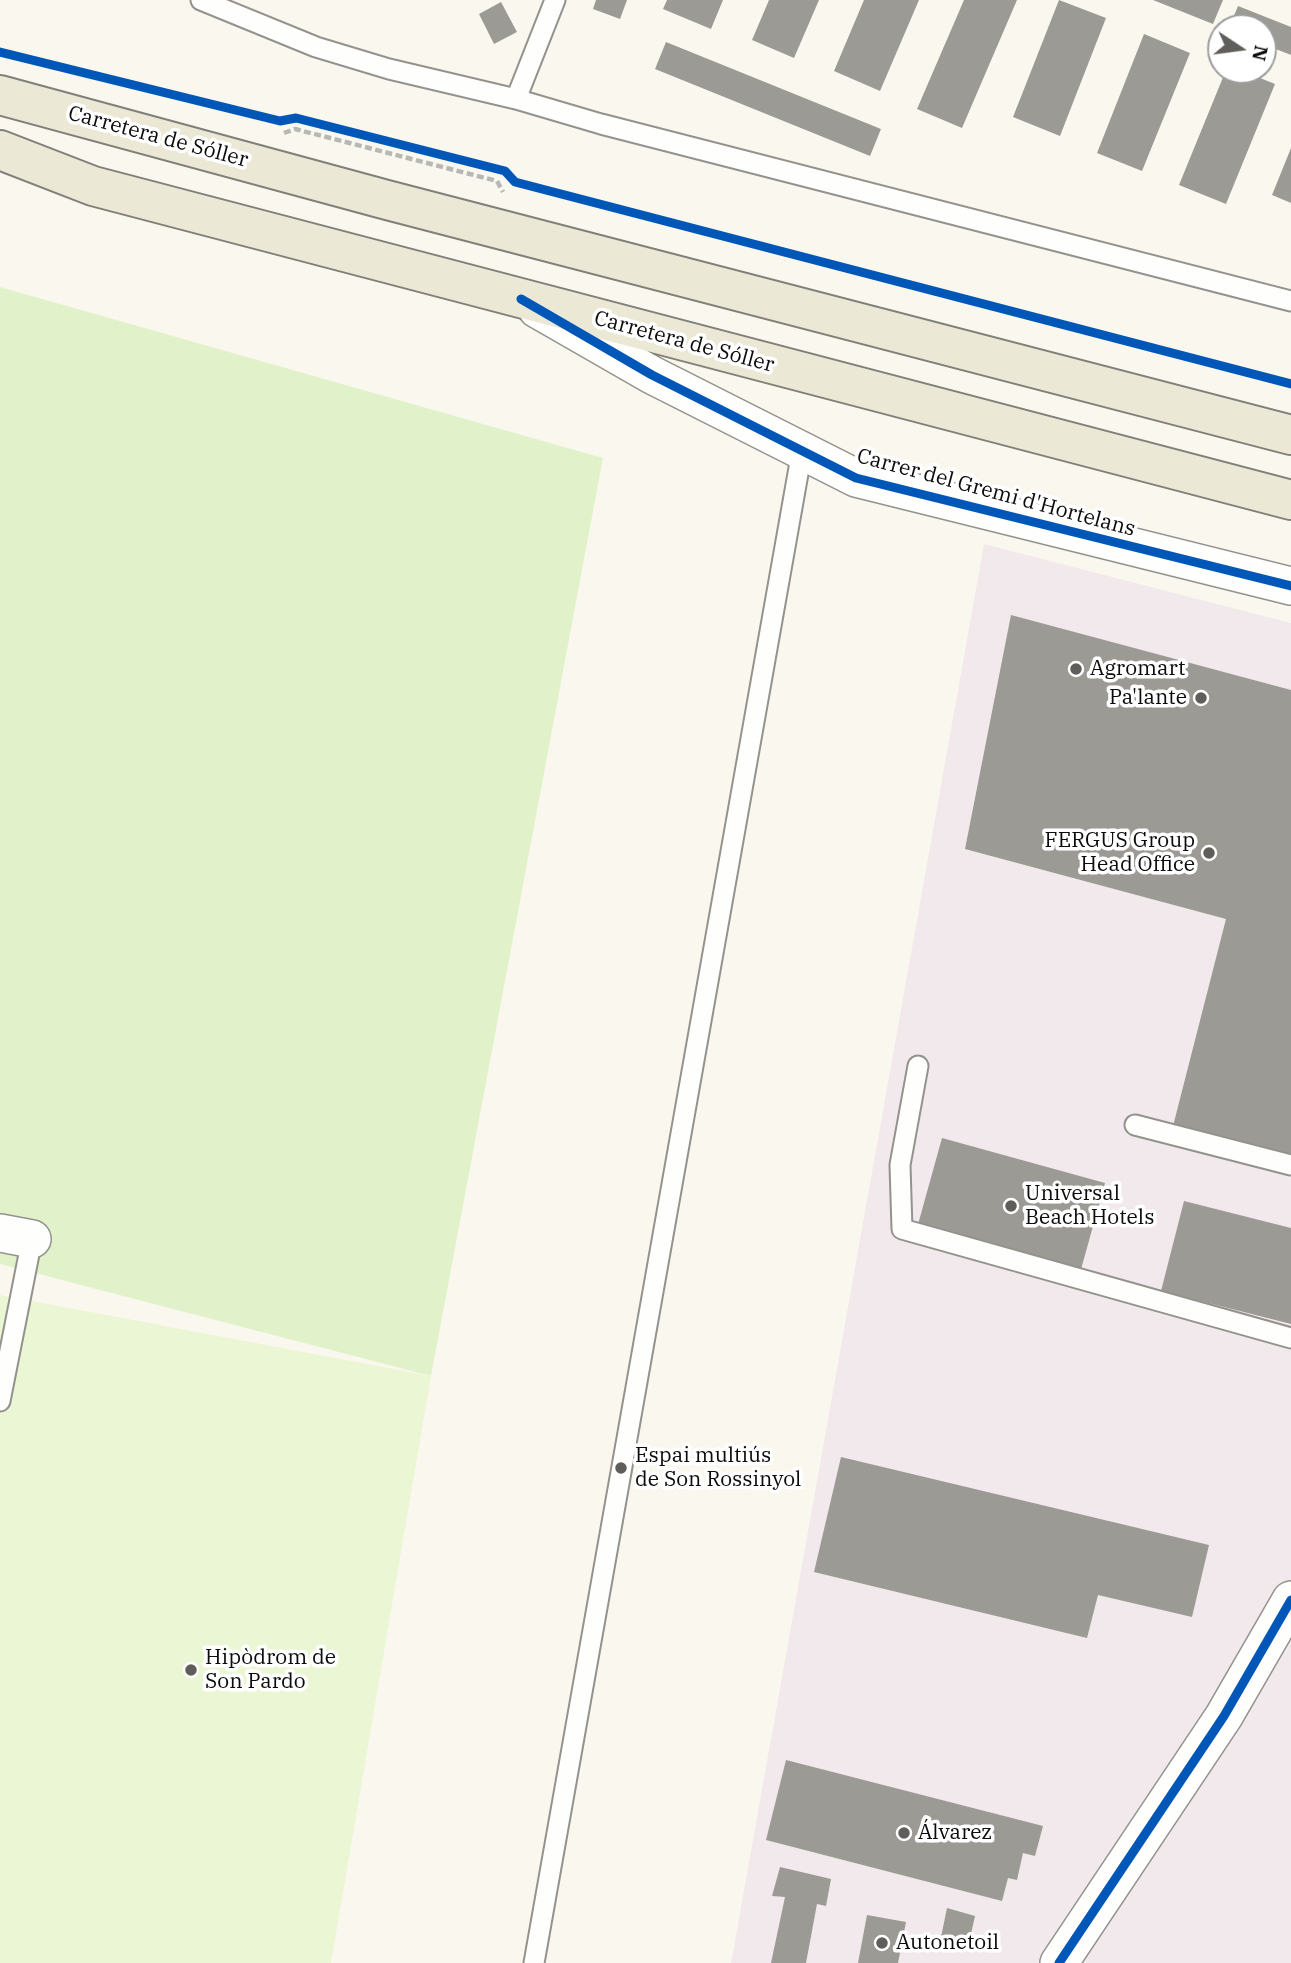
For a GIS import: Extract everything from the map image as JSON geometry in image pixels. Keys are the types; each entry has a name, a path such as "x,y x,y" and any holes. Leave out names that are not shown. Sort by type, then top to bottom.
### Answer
{"main road":[{"name":"Carretera de Sóller","path":"0,95 400,204 1291,435"},
{"name":"Carretera de Sóller","path":"0,150 93,186 1291,500"},
{"path":"0,170 93,186"}],"street":[{"name":"Carrer del Gremi d'Hortelans","path":"521,299 652,375 856,478 1291,586"},
{"path":"1059,1963 1224,1717 1291,1600"}],"lane":[{"path":"201,0 316,47 389,69 516,99 601,124 1291,301"},
{"path":"516,99 555,0"},
{"path":"534,1963 802,451"},
{"path":"918,1066 900,1165 902,1229 1291,1338"},
{"path":"1135,1125 1291,1165"},
{"path":"0,1401 16,1236"}],"shaded area":[{"path":"984,544 1291,623 1291,1963 731,1963"}],"green space":[{"path":"0,287 603,458 431,1376 0,1264"},
{"name":"Hipòdrom de Son Pardo","path":"0,1295 431,1376 331,1963 0,1963"}],"building":[{"path":"596,0 627,0 620,19 593,9"},
{"path":"667,0 723,0 711,29 663,9"},
{"path":"769,0 819,0 794,58 752,40"},
{"path":"864,0 919,0 880,91 834,71"},
{"path":"964,0 1017,0 962,128 917,109"},
{"path":"1059,0 1106,18 1060,136 1013,117"},
{"path":"1153,0 1223,0 1217,14 1207,14 1207,22"},
{"path":"501,2 517,32 494,44 479,14"},
{"path":"1238,6 1258,14 1235,14"},
{"path":"1277,21 1291,27 1291,55 1277,50"},
{"path":"1144,34 1190,53 1142,171 1097,153"},
{"path":"666,42 881,129 870,156 655,69"},
{"path":"1220,84 1275,84 1226,204 1179,185"},
{"path":"1291,148 1291,203 1272,195"},
{"path":"1011,615 1291,690 1291,1155 1172,1130 1226,919 965,849"},
{"name":"Universal Beach Hotels","path":"942,1138 1105,1183 1080,1273 917,1228"},
{"path":"1184,1201 1291,1228 1291,1324 1161,1291"},
{"path":"841,1457 1209,1545 1192,1617 1098,1595 1087,1638 814,1572"},
{"name":"Álvarez","path":"786,1760 1043,1826 1035,1856 1023,1853 1017,1880 1008,1878 1002,1901 766,1840"},
{"path":"780,1867 831,1879 826,1906 817,1904 806,1963 771,1963 785,1897 772,1896"},
{"path":"947,1908 975,1916 969,1943 941,1937"},
{"name":"Autonetoil","path":"867,1915 906,1922 898,1963 858,1963"}],"cycle path":[{"path":"0,52 280,121 296,118 505,171 515,182 1291,384"},
{"path":"521,299 652,375 856,478 1291,586"},
{"path":"1059,1963 1224,1716 1291,1600"}],"place":[{"name":"Agromart","path":"1076,669"},
{"name":"Pa'lante","path":"1201,698"},
{"name":"FERGUS Group Head Office","path":"1209,853"},
{"name":"Universal Beach Hotels","path":"1011,1206"},
{"name":"Espai multiús de Son Rossinyol","path":"621,1468"},
{"name":"Hipòdrom de Son Pardo","path":"191,1670"},
{"name":"Álvarez","path":"904,1833"},
{"name":"Autonetoil","path":"882,1943"}]}
